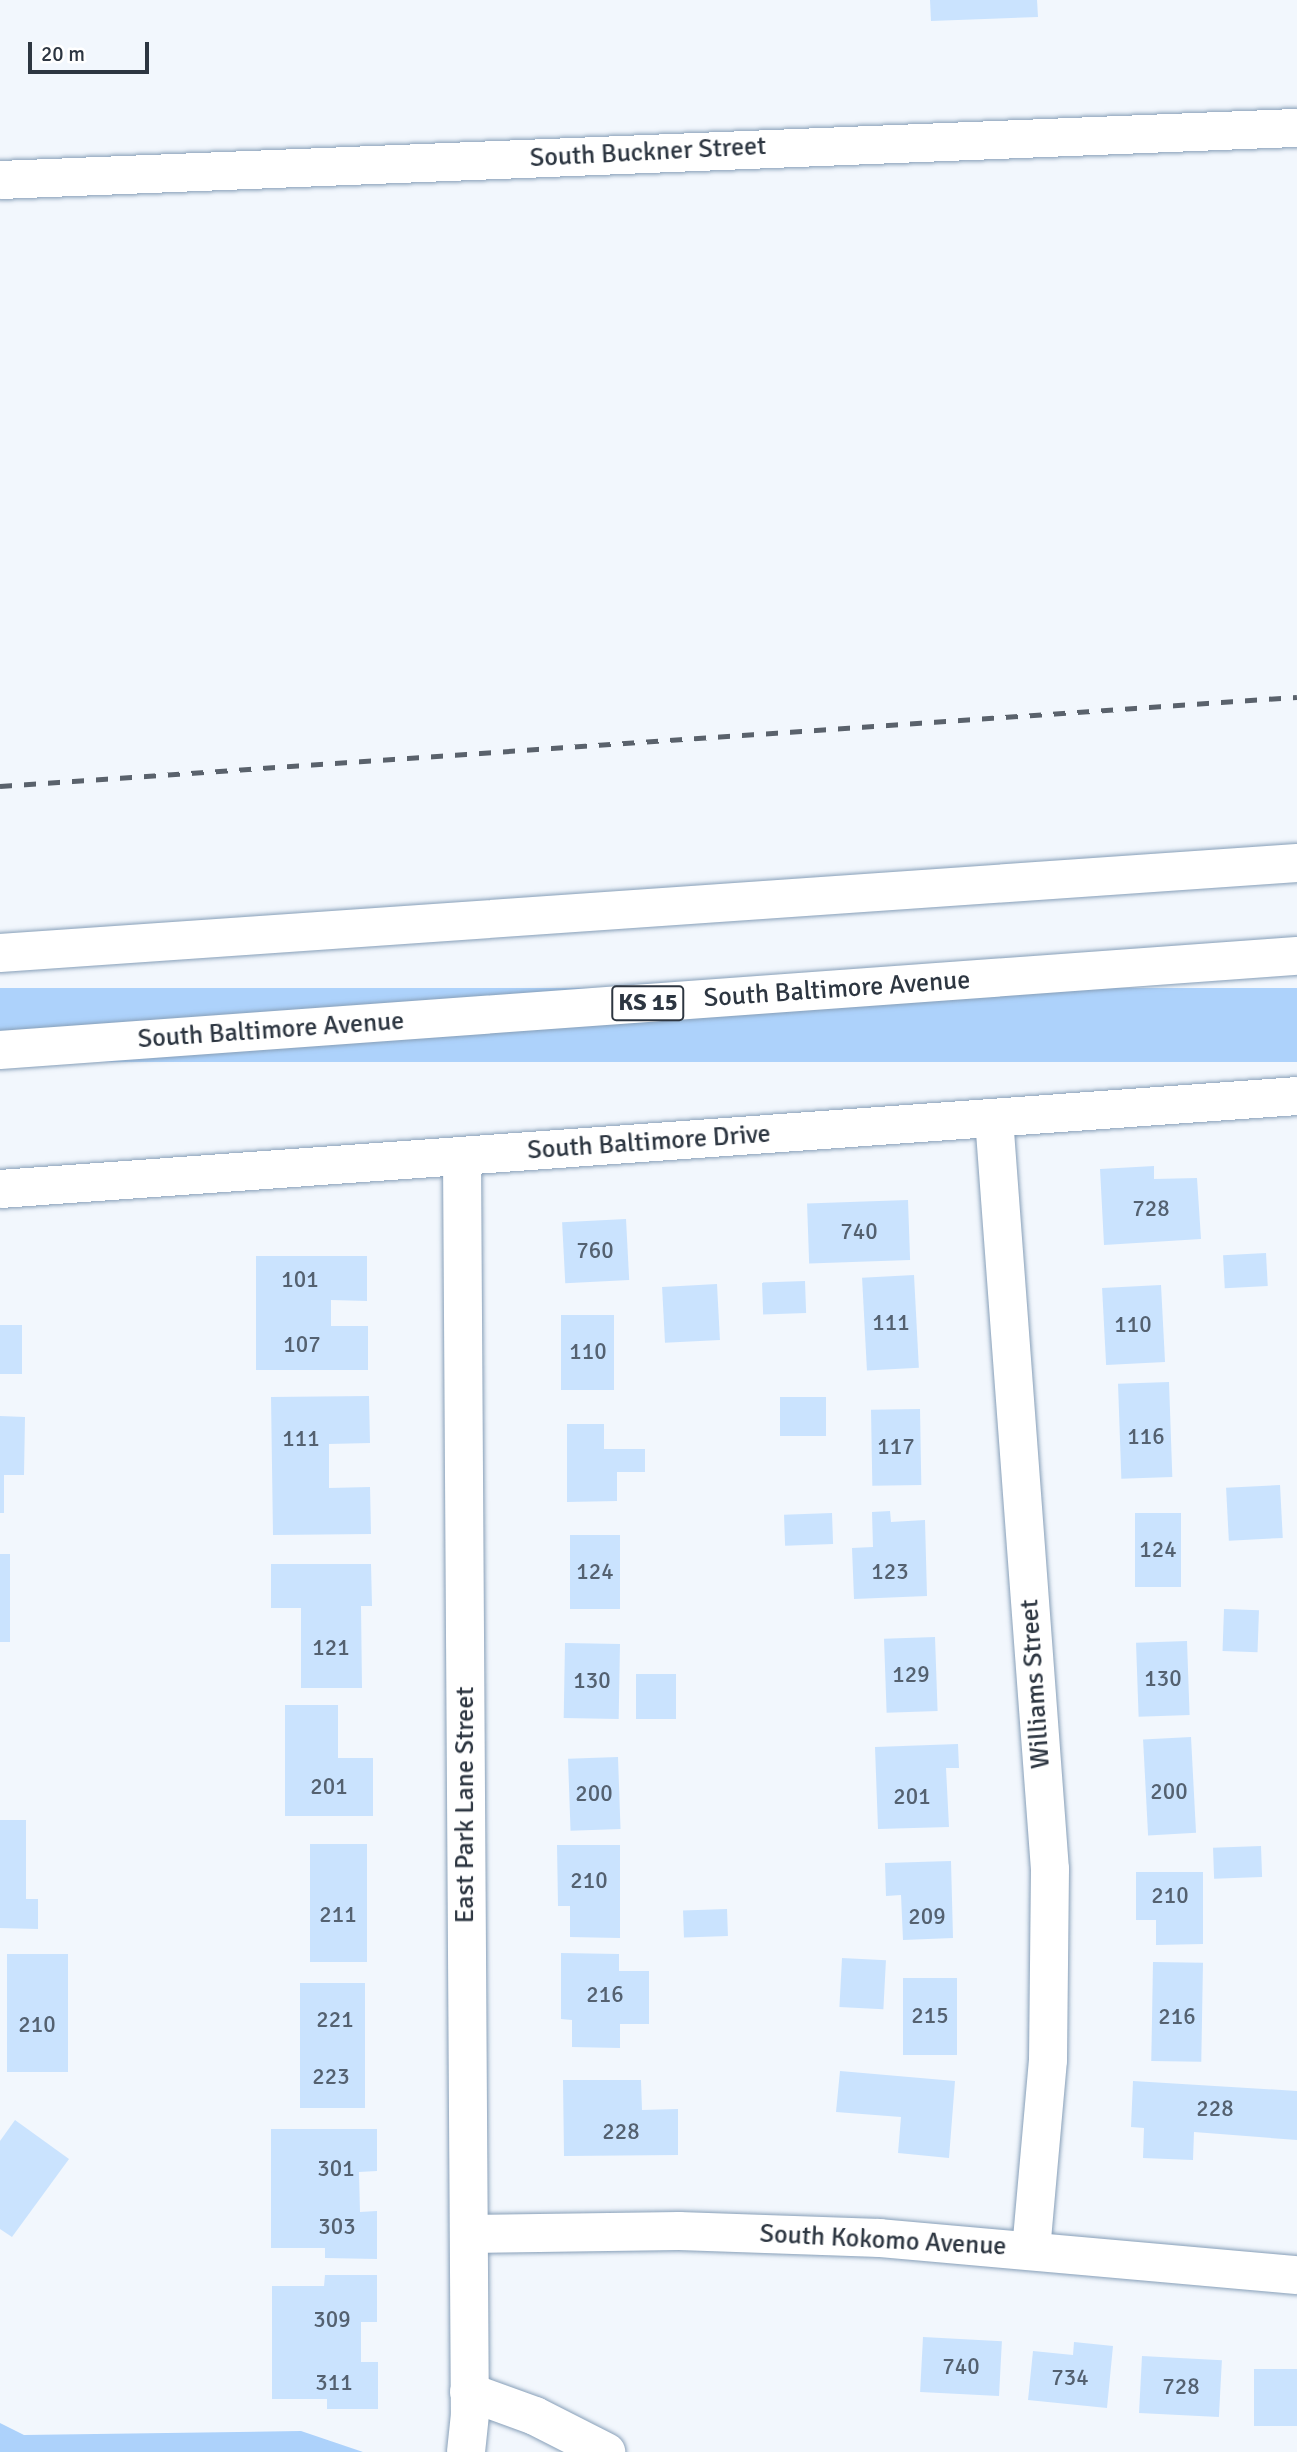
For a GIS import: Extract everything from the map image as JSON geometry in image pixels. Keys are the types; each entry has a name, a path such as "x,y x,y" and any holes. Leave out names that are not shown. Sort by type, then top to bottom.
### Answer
{"street":[{"name":"South Buckner Street","path":"0,180 1297,128"},
{"path":"0,954 1297,863"},
{"name":"South Baltimore Avenue","path":"0,1050 1297,956"},
{"name":"South Baltimore Drive","path":"0,1189 1297,1096"},
{"name":"Williams Street","path":"994,1118 1050,1869 1048,2060 1031,2250"},
{"name":"East Park Lane Street","path":"463,1157 469,2234 469,2392 466,2452"},
{"name":"South Kokomo Avenue","path":"469,2234 680,2231 880,2238 1297,2275"},
{"path":"469,2392 535,2416 606,2452"}],"shaded area":[{"path":"0,988 1297,988 1297,1062 0,1062"},
{"path":"0,2423 24,2435 301,2431 363,2452 0,2452"}],"building":[{"path":"930,0 1037,0 1038,17 931,21"},
{"path":"1154,1166 1154,1179 1197,1178 1201,1239 1104,1245 1100,1169"},
{"path":"908,1200 910,1260 809,1263 807,1204"},
{"path":"626,1219 629,1280 565,1283 562,1222"},
{"path":"1266,1253 1268,1286 1225,1288 1223,1255"},
{"path":"256,1256 367,1256 367,1301 331,1300 331,1326 368,1326 368,1370 256,1370"},
{"path":"914,1275 919,1368 867,1371 862,1278"},
{"path":"805,1281 806,1313 763,1314 762,1283"},
{"path":"717,1284 720,1340 665,1343 662,1287"},
{"path":"1161,1285 1165,1362 1106,1365 1102,1288"},
{"path":"561,1315 614,1315 614,1390 561,1390"},
{"path":"0,1325 22,1325 22,1374 0,1374"},
{"path":"1169,1382 1172,1477 1121,1479 1118,1384"},
{"path":"369,1396 370,1443 329,1444 329,1488 370,1487 371,1534 273,1535 271,1397"},
{"path":"780,1397 826,1397 826,1436 780,1436"},
{"path":"920,1409 921,1485 872,1486 871,1410"},
{"path":"0,1416 25,1417 24,1475 4,1475 4,1513 0,1513"},
{"path":"567,1424 604,1424 604,1449 645,1449 645,1472 617,1472 617,1501 567,1502"},
{"path":"1280,1485 1283,1538 1229,1541 1226,1488"},
{"path":"890,1511 891,1522 925,1520 927,1596 854,1599 852,1548 873,1547 872,1512"},
{"path":"832,1513 833,1544 785,1546 784,1515"},
{"path":"1135,1513 1181,1513 1181,1587 1135,1587"},
{"path":"570,1535 620,1535 620,1609 570,1609"},
{"path":"0,1554 10,1554 10,1642 0,1642"},
{"path":"271,1564 371,1564 372,1606 361,1606 362,1688 301,1688 301,1608 271,1608"},
{"path":"1224,1609 1259,1610 1258,1652 1223,1651"},
{"path":"935,1637 938,1711 887,1713 884,1639"},
{"path":"1187,1641 1190,1715 1139,1717 1136,1643"},
{"path":"565,1643 620,1644 619,1719 564,1718"},
{"path":"636,1674 676,1674 676,1719 636,1719"},
{"path":"285,1705 338,1705 338,1758 373,1758 373,1816 285,1816"},
{"path":"1191,1737 1196,1833 1148,1835 1143,1740"},
{"path":"958,1744 959,1768 946,1768 949,1827 878,1829 875,1747"},
{"path":"618,1757 621,1829 571,1831 568,1759"},
{"path":"0,1820 26,1820 26,1899 38,1899 38,1929 0,1928"},
{"path":"310,1844 367,1844 367,1962 310,1962"},
{"path":"557,1845 620,1845 620,1938 570,1937 570,1906 558,1906"},
{"path":"1261,1846 1262,1877 1214,1879 1213,1848"},
{"path":"951,1861 953,1938 903,1940 901,1895 886,1896 885,1863"},
{"path":"1136,1872 1203,1872 1203,1944 1156,1945 1156,1920 1136,1920"},
{"path":"727,1909 728,1936 684,1938 683,1911"},
{"path":"561,1953 619,1954 619,1971 649,1971 649,2024 620,2024 620,2048 572,2047 572,2020 561,2019"},
{"path":"7,1954 68,1954 68,2072 7,2072"},
{"path":"842,1958 886,1960 883,2009 839,2007"},
{"path":"1153,1962 1203,1963 1201,2062 1151,2061"},
{"path":"903,1978 957,1978 957,2055 903,2055"},
{"path":"300,1983 365,1983 365,2108 300,2108"},
{"path":"840,2071 955,2081 949,2158 898,2153 901,2117 836,2112"},
{"path":"563,2080 641,2080 642,2110 678,2109 678,2155 564,2156"},
{"path":"1133,2081 1297,2091 1297,2140 1194,2132 1193,2160 1143,2158 1144,2128 1131,2127"},
{"path":"15,2120 69,2159 12,2237 0,2229 0,2141"},
{"path":"271,2129 377,2129 377,2171 359,2172 360,2212 377,2211 377,2259 325,2258 325,2248 271,2248"},
{"path":"325,2275 377,2275 377,2322 361,2322 361,2362 378,2362 378,2409 327,2409 327,2399 272,2399 272,2286 324,2286"},
{"path":"923,2337 1002,2341 999,2396 920,2392"},
{"path":"1074,2342 1113,2346 1107,2408 1028,2400 1033,2351 1073,2355"},
{"path":"1142,2356 1222,2360 1219,2417 1139,2413"},
{"path":"1254,2369 1297,2369 1297,2426 1254,2426"}],"railway":[{"path":"0,786 1297,697"}]}
